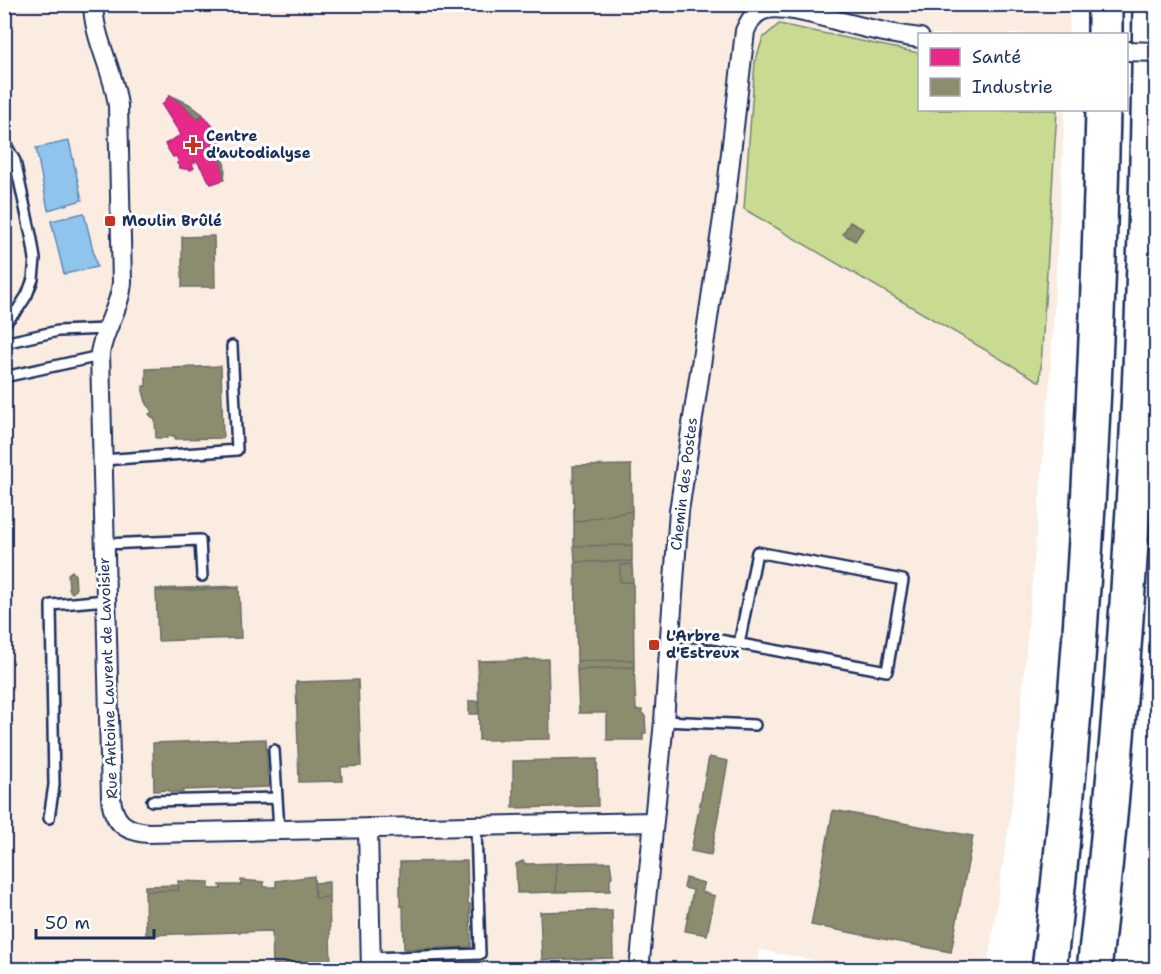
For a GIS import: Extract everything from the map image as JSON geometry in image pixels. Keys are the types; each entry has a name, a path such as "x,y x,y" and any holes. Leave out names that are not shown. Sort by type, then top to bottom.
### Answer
{"highway":[{"path":"1094,969 1115,759 1134,480 1144,259 1150,4"},
{"path":"1049,969 1066,801 1084,566 1095,354 1103,111"}],"street":[{"name":"Rue Antoine Laurent de Lavoisier","path":"93,4 96,29 113,78 118,106 122,283 119,302 106,329 100,356 111,798 114,813 118,819 128,829 148,832 653,822"},
{"path":"756,9 789,10 918,38"},
{"name":"Chemin des Postes","path":"639,969 664,722 679,511 725,206 743,44 747,26 756,9"},
{"path":"1128,51 1156,52"},
{"path":"368,828 371,964"}],"lane":[{"path":"4,141 15,161 35,259 33,279 27,295 4,324"},
{"path":"5,339 106,329"},
{"path":"103,460 237,450 232,346"},
{"path":"4,377 100,356"},
{"path":"105,544 200,540 202,576"},
{"path":"670,636 703,637 739,644 887,672 903,580 757,552 739,644"},
{"path":"50,818 54,785 51,606 106,600"},
{"path":"664,722 755,725"},
{"path":"274,750 279,830"},
{"path":"152,801 277,798"},
{"path":"371,964 480,954 476,826"}],"shaded area":[{"path":"5,5 1070,5 1069,33 918,33 918,111 1065,111 1050,380 1013,798 987,969 860,969 760,950 757,970 5,970"}],"green space":[{"path":"779,24 918,53 918,111 1057,111 1040,382 744,209 755,62 763,38"}],"water":[{"path":"69,141 82,200 48,210 36,148"},
{"path":"84,213 97,267 64,274 51,221"}],"building: Santé":[{"path":"170,95 198,119 202,114 215,129 222,148 216,149 222,165 224,180 211,184 197,161 192,164 194,168 191,170 180,168 176,156 173,157 165,144 181,135 162,105"}],"building: Industrie":[{"path":"170,95 189,104 202,114 198,119"},
{"path":"222,148 224,180 222,165 216,149"},
{"path":"850,222 863,229 855,241 843,234"},
{"path":"214,236 215,287 182,287 182,237"},
{"path":"221,366 223,438 175,439 175,436 168,436 168,438 156,438 155,420 149,414 152,412 143,391 143,386 146,386 146,369"},
{"path":"631,465 632,511 574,522 573,466"},
{"path":"632,511 632,545 574,546 574,522"},
{"path":"632,545 632,561 575,562 574,546"},
{"path":"632,561 632,564 620,565 620,582 633,582 634,660 577,661 575,562"},
{"path":"632,564 633,582 620,582 620,565"},
{"path":"72,571 75,575 76,590 72,593 69,589 68,574"},
{"path":"239,586 239,588 156,591 156,589"},
{"path":"239,588 241,638 158,641 156,591"},
{"path":"548,659 550,739 479,740 478,661"},
{"path":"634,660 634,667 577,670 577,661"},
{"path":"634,667 636,710 642,710 645,715 646,733 643,733 643,740 607,740 607,713 579,713 577,670"},
{"path":"358,680 361,766 341,767 342,781 299,782 296,682"},
{"path":"469,701 479,701 479,714 469,714"},
{"path":"266,739 268,787 183,790 183,792 154,791 153,743"},
{"path":"4,749 10,762 7,783 4,783"},
{"path":"709,757 728,761 711,855 691,851"},
{"path":"597,759 598,806 513,808 513,761"},
{"path":"833,810 973,836 951,952 811,925"},
{"path":"467,861 471,947 404,949 403,906 400,906 400,862"},
{"path":"523,861 526,864 556,863 556,892 517,893 516,864"},
{"path":"610,862 612,876 610,891 556,892 556,863"},
{"path":"314,876 315,898 329,897 331,970 273,970 272,931 146,935 145,891 179,890 178,881 209,882 209,889 221,889 220,885 241,885 241,880 264,882 264,887 276,887 276,881"},
{"path":"686,878 704,883 702,892 715,896 707,935 685,931 693,890 684,888"},
{"path":"329,882 329,897 315,898 314,883"},
{"path":"178,885 179,890 145,891 145,886"},
{"path":"612,910 613,958 542,960 540,912"}],"place":[{"name":"Centre d'autodialyse","path":"193,145"},
{"name":"Moulin Brûlé","path":"110,221"},
{"name":"L'Arbre d'Estreux","path":"654,645"}]}
